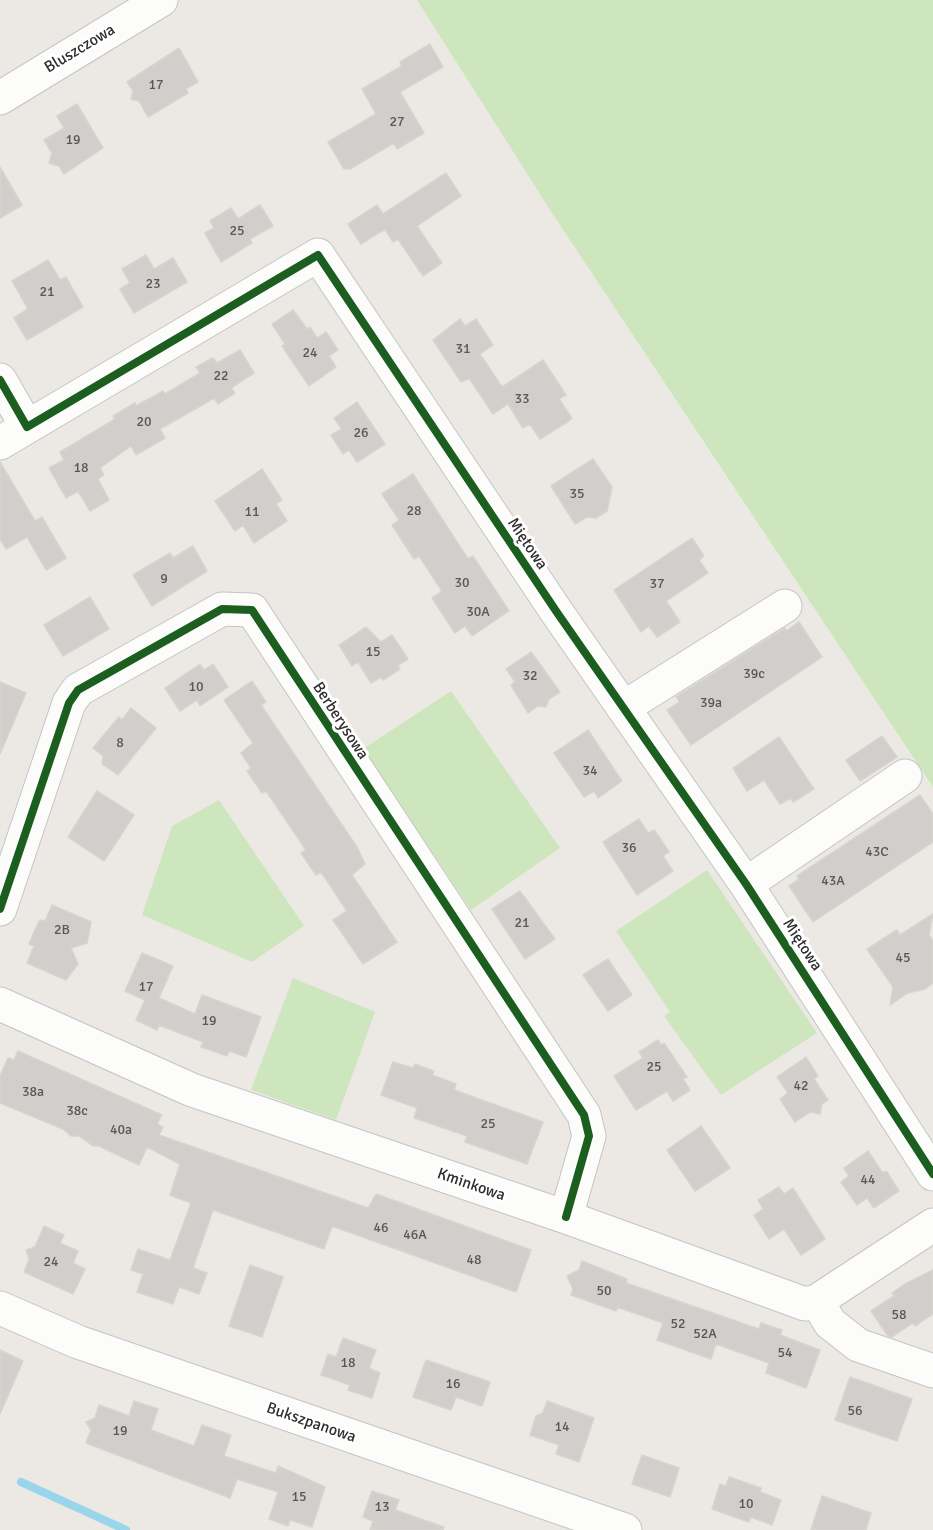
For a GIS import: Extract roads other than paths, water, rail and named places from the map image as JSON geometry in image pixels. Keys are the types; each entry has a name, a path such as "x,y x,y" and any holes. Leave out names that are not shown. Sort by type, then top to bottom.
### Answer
{"street":[{"name":"Bluszczowa","path":"0,98 160,0"},
{"name":"Miętowa","path":"0,380 14,435 318,255 623,708 746,884 933,1174"},
{"path":"623,708 785,606"},
{"name":"Berberysowa","path":"0,909 69,703 78,690 222,609 252,610 584,1115 590,1136 566,1217"},
{"path":"746,884 905,776"},
{"name":"Kminkowa","path":"0,1004 192,1090 566,1217 805,1304 817,1301"},
{"path":"933,1225 817,1301 830,1323 858,1345 933,1371"},
{"name":"Bukszpanowa","path":"0,1308 78,1342 626,1530"}],"waterway":[{"path":"21,1482 126,1530"}]}
